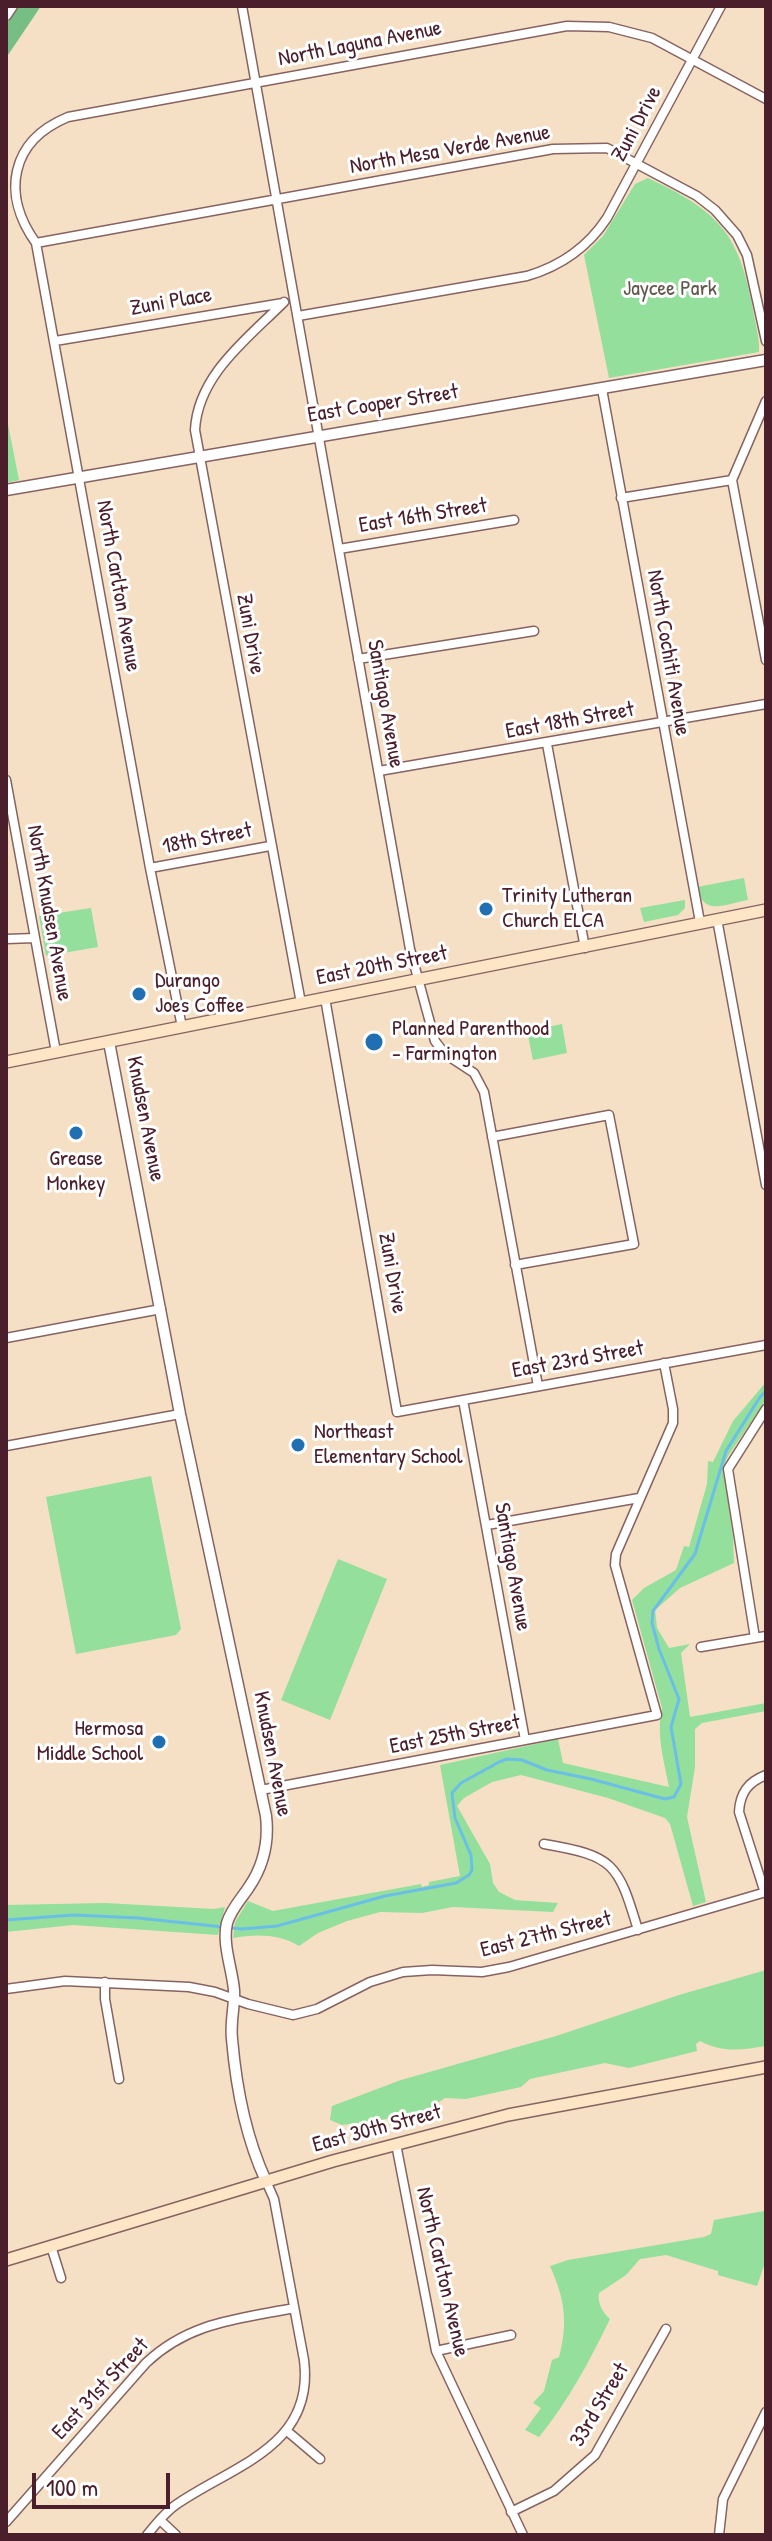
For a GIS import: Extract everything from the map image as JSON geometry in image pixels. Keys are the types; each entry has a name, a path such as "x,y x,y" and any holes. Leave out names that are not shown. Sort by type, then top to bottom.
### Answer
{"main road":[{"name":"East 20th Street","path":"6,1062 766,910"},
{"name":"East 30th Street","path":"6,2260 266,2181 537,2108 766,2067"}],"street":[{"path":"6,15 12,6"},
{"name":"Santiago Avenue","path":"242,6 410,949 435,1041 445,1054 474,1073 481,1085 538,1386"},
{"name":"Zuni Drive","path":"298,316 527,276 552,268 572,255 594,236 607,218 721,6"},
{"name":"North Laguna Avenue","path":"17,166 34,139 49,125 68,117 567,26 609,27 652,38 766,99"},
{"name":"North Mesa Verde Avenue","path":"36,243 553,149 607,148 707,203 737,235 750,263 766,341"},
{"path":"6,163 17,166"},
{"name":"North Carlton Avenue","path":"17,166 17,207 36,243 182,1027"},
{"name":"Zuni Place","path":"55,341 295,301"},
{"name":"Zuni Drive","path":"284,302 214,375 201,395 195,430 301,1003"},
{"name":"East Cooper Street","path":"6,490 766,360"},
{"name":"North Cochiti Avenue","path":"602,389 700,922"},
{"path":"766,401 732,480 766,660"},
{"path":"621,498 732,480"},
{"name":"East 16th Street","path":"339,549 514,520"},
{"path":"358,659 534,631"},
{"name":"East 18th Street","path":"379,771 766,704"},
{"path":"547,744 585,948"},
{"name":"North Knudsen Avenue","path":"6,780 56,1052"},
{"name":"18th Street","path":"150,868 270,846"},
{"path":"717,919 766,1185"},
{"path":"6,939 35,938"},
{"name":"Zuni Drive","path":"325,998 397,1412"},
{"name":"Knudsen Avenue","path":"109,1042 180,1414 267,1826 263,1860 226,1926 234,1999 231,2031 249,2137 274,2199 306,2383 299,2412 287,2431 266,2450 175,2505 147,2535"},
{"path":"492,1137 609,1115 634,1244 515,1265"},
{"path":"6,1338 161,1309"},
{"name":"East 23rd Street","path":"397,1412 766,1345"},
{"path":"487,1525 639,1498 673,1423 664,1363"},
{"name":"Santiago Avenue","path":"463,1400 525,1740"},
{"path":"755,1638 728,1469 766,1409"},
{"path":"6,1446 180,1414"},
{"name":"East 25th Street","path":"261,1790 657,1715 615,1565 616,1554 639,1498"},
{"path":"701,1647 766,1636"},
{"path":"765,1892 739,1812 740,1798 749,1785 766,1775"},
{"path":"544,1844 598,1857 615,1870 626,1889 638,1930"},
{"name":"East 27th Street","path":"6,1989 54,1981 189,1987 293,2015 317,2009 370,1982 403,1972 482,1972 509,1967 765,1892"},
{"path":"105,1982 105,1999 119,2079"},
{"name":"North Carlton Avenue","path":"396,2144 436,2351 523,2535"},
{"path":"51,2246 61,2278"},
{"name":"East 31st Street","path":"6,2522 146,2363 165,2346 202,2327 294,2308"},
{"name":"33rd Street","path":"511,2512 554,2491 595,2455 666,2329"},
{"path":"436,2351 511,2335"},
{"path":"719,2535 723,2499 766,2412"},
{"path":"287,2431 320,2459"},
{"path":"160,2520 176,2535"}],"green space":[{"path":"18,6 41,6 6,58 6,25"},
{"name":"Jaycee Park","path":"648,178 707,212 731,240 746,279 759,352 609,378 584,255 603,236 635,184"},
{"path":"6,414 19,480 6,483"},
{"path":"744,878 748,900 723,906 704,902 697,887"},
{"path":"685,900 685,908 678,915 644,922 640,908"},
{"path":"91,908 98,947 46,956 39,916"},
{"path":"562,1024 567,1053 533,1060 527,1031"},
{"path":"766,1382 766,1400 723,1468 734,1563 680,1588 655,1610 657,1628 669,1648 690,1644 681,1653 690,1717 766,1703 766,1711 702,1723 695,1729 695,1767 687,1817 706,1902 693,1906 670,1824 665,1818 608,1798 521,1775 492,1782 464,1798 457,1806 490,1864 493,1883 499,1892 515,1900 558,1903 553,1912 453,1907 422,1913 380,1912 318,1933 299,1946 267,1936 233,1938 235,1922 248,1901 273,1911 421,1884 422,1887 429,1885 429,1882 460,1876 440,1765 558,1739 563,1763 669,1787 660,1738 662,1708 632,1600 644,1588 676,1570 684,1546 689,1547 707,1484 708,1461 713,1462 733,1421"},
{"path":"151,1476 181,1629 176,1635 76,1654 46,1497"},
{"path":"338,1559 387,1579 330,1720 281,1700"},
{"path":"105,1903 225,1907 218,1935 73,1925 6,1932 6,1905"},
{"path":"766,1970 766,2046 724,2049 700,2041 696,2044 697,2051 629,2068 605,2063 530,2079 521,2087 466,2099 445,2098 428,2109 394,2118 342,2125 330,2120 332,2106 401,2080 556,2036"},
{"path":"766,2207 766,2260 757,2286 666,2255 640,2259 626,2275 599,2293 601,2308 610,2319 560,2410 539,2437 525,2430 541,2408 533,2403 544,2391 552,2360 559,2357 562,2344 564,2311 550,2266 568,2260 704,2237 711,2234 714,2220 764,2211"}],"waterway":[{"path":"6,1920 74,1915 242,1929 277,1926 385,1896 456,1883 472,1870 471,1855 455,1818 452,1793 461,1783 507,1759 522,1760 547,1770 665,1799 674,1797 681,1784 671,1727 679,1699 659,1649 652,1623 653,1611 695,1554 726,1451 766,1391"}],"place":[{"name":"Trinity Lutheran Church ELCA","path":"486,909"},
{"name":"Durango Joes Coffee","path":"139,994"},
{"name":"Planned Parenthood - Farmington","path":"374,1042"},
{"name":"Grease Monkey","path":"76,1133"},
{"name":"Northeast Elementary School","path":"298,1445"},
{"name":"Hermosa Middle School","path":"159,1742"}]}
